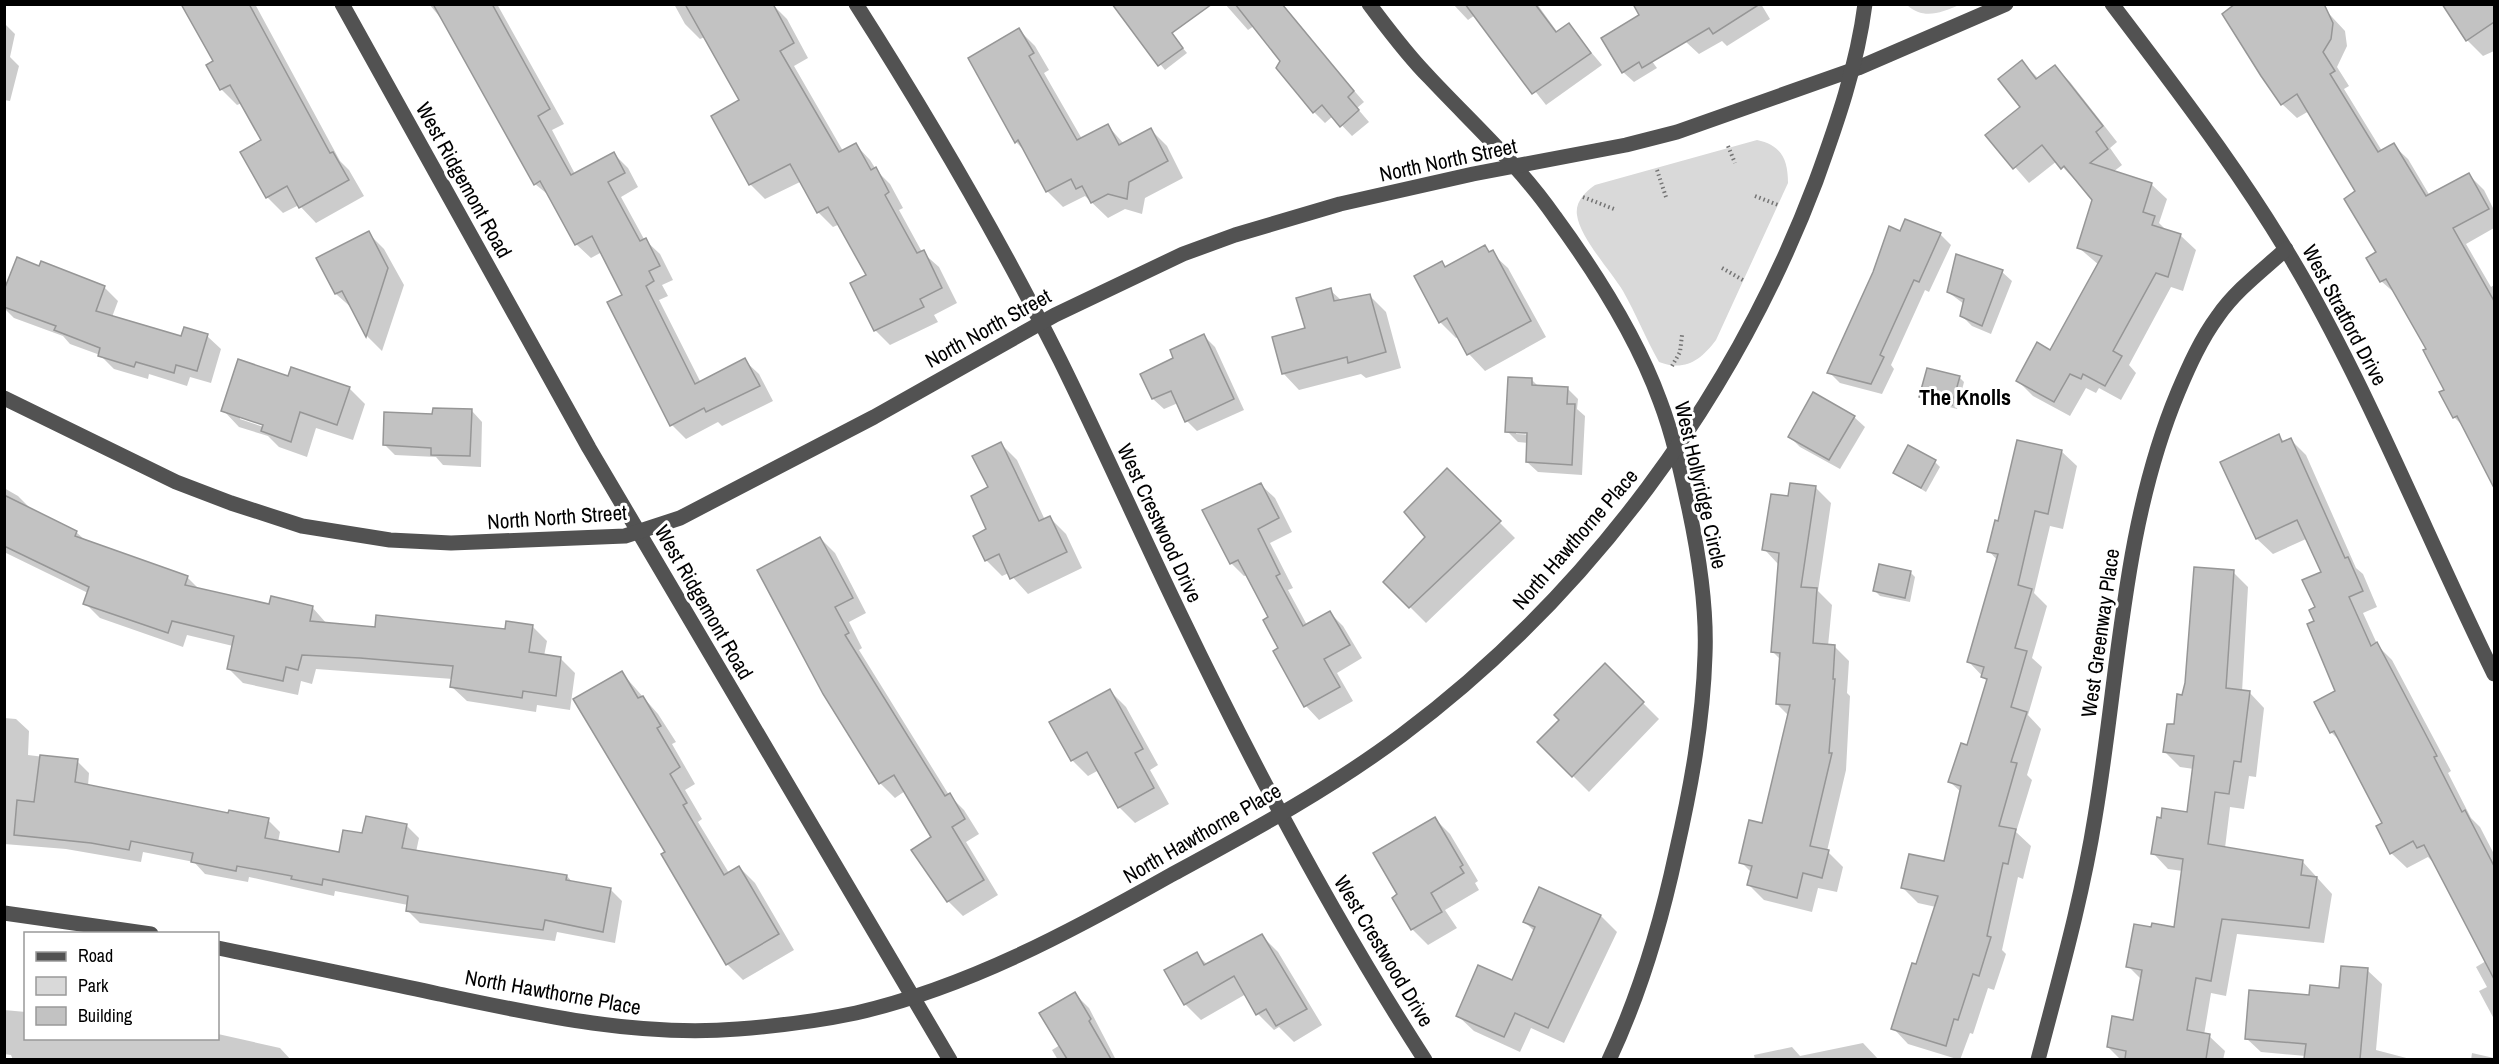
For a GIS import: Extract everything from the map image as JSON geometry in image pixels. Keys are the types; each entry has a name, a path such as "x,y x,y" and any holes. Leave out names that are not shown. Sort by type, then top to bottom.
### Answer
{"street":[{"name":"West Ridgemont Road","path":"342,4 639,533 950,1059"},
{"name":"West Crestwood Drive","path":"856,4 945,147 1041,323 1128,500 1207,670 1281,814 1363,960 1425,1059"},
{"name":"West Hollyridge Circle","path":"1369,4 1427,75 1515,167 1555,216 1609,298 1652,379 1675,450 1696,542 1702,593 1705,653 1702,714 1691,784 1671,876 1633,1005 1609,1059"},
{"name":"North North Street","path":"4,398 176,482 302,526 390,540 463,544 588,539 639,533 680,518 833,439 1041,323 1155,265 1235,235 1340,204 1626,145 1677,132 1852,70 2006,4"},
{"name":"West Stratford Drive","path":"2112,4 2214,138 2286,249 2371,409 2494,674"},
{"name":"North Hawthorne Place","path":"219,948 541,1015 603,1025 698,1030 765,1026 853,1013 912,997 1011,958 1074,928 1281,814 1396,739 1515,638 1563,590 1645,494 1675,450 1744,335 1776,274 1834,134 1852,70 1865,5"},
{"name":"West Greenway Place","path":"2038,1059 2086,872 2104,759 2131,556 2154,456 2183,380 2209,329 2233,298 2286,249"},
{"path":"4,913 144,932"}],"path":[{"path":"1728,146 1735,163"},
{"path":"1657,170 1666,197"},
{"path":"1755,196 1778,205"},
{"path":"1583,197 1614,209"},
{"path":"1722,268 1743,280"},
{"path":"1671,367 1680,352 1682,335"}],"green space":[{"path":"1907,5 1959,5 1926,14 1913,10"},
{"path":"1757,140 1772,145 1781,154 1787,167 1788,183 1716,340 1698,358 1685,365 1668,365 1659,362 1623,291 1579,224 1577,210 1579,202 1584,194 1595,185"}],"building":[{"path":"181,4 249,4 330,153 333,152 349,180 299,208 287,186 266,198 240,152 261,140 230,85 220,90 206,65 213,61"},
{"path":"433,4 492,4 550,109 538,116 571,175 614,152 625,173 608,182 640,241 646,238 660,266 649,271 654,281 646,286 695,384 745,358 760,386 706,412 704,408 670,426 607,302 622,295 592,236 575,245 540,181 534,185"},
{"path":"685,4 773,4 794,43 780,51 839,152 856,143 871,170 876,167 889,192 885,195 917,253 924,250 942,288 920,299 924,307 874,331 850,283 866,275 828,207 817,213 790,164 749,185 711,116 739,100"},
{"path":"1112,4 1212,4 1172,33 1183,48 1158,66"},
{"path":"1235,4 1282,4 1354,91 1348,97 1359,110 1340,127 1322,105 1313,113 1276,68 1280,61"},
{"path":"1465,4 1535,4 1556,32 1569,23 1591,53 1532,94"},
{"path":"1633,4 1760,4 1713,34 1709,28 1642,68 1639,62 1622,73 1601,38 1639,15"},
{"path":"2235,4 2324,4 2333,23 2331,39 2323,52 2335,71 2330,74 2378,152 2394,143 2426,196 2469,173 2489,209 2453,228 2494,301 2494,488 2457,416 2453,418 2439,392 2444,390 2423,350 2426,349 2386,279 2380,282 2366,258 2376,252 2344,199 2355,191 2297,94 2281,105 2261,76 2222,14"},
{"path":"2442,4 2494,4 2494,22 2466,41"},
{"path":"1019,28 1034,53 1029,56 1077,140 1108,124 1119,145 1151,128 1168,161 1129,182 1127,199 1108,194 1091,203 1082,186 1076,189 1071,179 1046,192 1018,140 1015,143 968,58"},
{"path":"2022,60 2036,79 2055,65 2103,126 2096,132 2108,149 2090,163 2152,183 2143,212 2155,216 2152,225 2181,234 2168,277 2156,273 2113,351 2122,356 2105,386 2083,374 2081,379 2070,374 2054,402 2016,381 2037,342 2050,350 2102,256 2077,248 2092,200 2064,166 2061,169 2042,145 2013,169 1985,135 2020,107 1998,79"},
{"path":"1905,219 1941,233 1919,282 1914,280 1880,355 1884,357 1871,384 1827,373 1873,272 1889,226 1900,231"},
{"path":"369,231 388,268 366,337 342,291 335,294 316,258"},
{"path":"1485,245 1489,252 1493,250 1531,321 1467,355 1447,318 1439,323 1414,276 1442,261 1445,267"},
{"path":"1956,254 2003,270 1982,326 1960,316 1964,299 1947,292"},
{"path":"17,257 39,266 41,261 105,286 96,311 181,336 184,327 208,334 197,371 176,365 174,373 136,362 134,367 98,356 100,348 54,330 56,326 4,307 4,290"},
{"path":"1331,288 1334,301 1370,294 1386,352 1348,363 1347,357 1282,374 1272,337 1305,328 1296,298"},
{"path":"1204,334 1234,399 1185,422 1171,391 1152,399 1140,374 1173,358 1170,350"},
{"path":"238,359 288,376 291,367 350,387 337,425 300,412 291,442 261,431 263,425 221,411"},
{"path":"1927,368 1960,376 1952,405 1919,397"},
{"path":"1508,377 1532,378 1532,385 1568,387 1567,404 1575,404 1572,465 1526,462 1527,433 1505,432"},
{"path":"1813,392 1855,416 1829,460 1788,437"},
{"path":"433,408 472,409 470,456 431,455 431,448 383,445 384,412 432,414"},
{"path":"2279,434 2282,442 2291,438 2345,558 2348,557 2363,591 2349,597 2371,646 2377,642 2437,756 2434,757 2462,812 2465,810 2494,866 2494,979 2424,845 2417,848 2413,841 2390,854 2376,826 2382,823 2334,731 2330,733 2314,702 2335,691 2307,624 2314,621 2309,610 2315,607 2302,580 2321,572 2297,520 2256,539 2220,462"},
{"path":"2017,440 2062,450 2048,514 2035,511 2018,585 2032,589 2015,648 2027,651 2011,707 2027,712 2011,762 2017,763 1999,826 2016,829 2008,864 2003,863 1987,936 1991,937 1979,976 1973,974 1958,1020 1954,1019 1946,1046 1891,1029 1912,963 1916,964 1938,896 1901,888 1909,854 1944,861 1961,786 1948,782 1961,743 1967,745 1987,679 1981,677 1984,667 1967,662 1998,554 1987,552 1995,520 1998,521"},
{"path":"1001,442 1039,521 1050,516 1067,552 1010,579 999,554 985,561 973,536 986,529 971,496 988,487 972,456"},
{"path":"1908,445 1936,460 1921,488 1893,473"},
{"path":"1447,468 1501,521 1409,608 1383,582 1425,537 1404,512"},
{"path":"1261,483 1279,518 1258,529 1280,574 1276,576 1303,626 1330,611 1350,645 1324,659 1340,687 1304,707 1273,651 1278,648 1263,620 1268,617 1238,560 1230,564 1202,510"},
{"path":"1790,483 1816,486 1801,587 1817,588 1813,643 1835,645 1833,679 1835,679 1829,753 1832,753 1810,846 1829,850 1822,878 1803,873 1797,898 1747,885 1752,866 1739,863 1749,820 1762,823 1790,705 1776,704 1780,653 1771,652 1779,553 1762,550 1771,494 1788,496"},
{"path":"4,495 77,531 75,536 188,576 185,585 269,604 271,596 313,606 310,621 375,627 376,615 505,629 506,621 533,625 529,652 561,657 556,696 523,691 522,698 450,687 453,666 360,658 302,655 298,670 286,667 283,681 227,669 234,636 172,621 168,633 83,604 89,587 4,546"},
{"path":"820,537 853,598 835,607 849,633 845,635 945,796 950,793 965,819 952,827 984,880 947,902 911,850 931,837 894,775 879,784 823,694 757,570"},
{"path":"1879,564 1911,571 1905,598 1873,591"},
{"path":"2194,567 2234,570 2226,688 2250,691 2241,762 2234,761 2229,794 2215,792 2208,844 2303,860 2301,875 2317,877 2309,928 2222,919 2211,981 2196,978 2187,1030 2210,1034 2206,1059 2125,1059 2126,1051 2107,1047 2112,1016 2133,1020 2142,970 2126,967 2134,924 2151,927 2152,923 2174,927 2183,859 2151,854 2157,817 2161,818 2162,808 2187,812 2194,756 2163,752 2167,724 2174,724 2177,694 2182,695 2185,683"},
{"path":"1605,663 1644,702 1572,777 1537,742 1559,720 1554,715"},
{"path":"622,671 638,698 643,696 661,726 657,728 680,767 670,774 687,803 683,805 724,875 739,866 779,934 726,965 661,854 665,852 573,699"},
{"path":"1110,689 1143,749 1135,753 1154,788 1118,808 1087,752 1071,761 1049,722"},
{"path":"40,755 78,759 75,782 228,813 229,810 269,818 265,838 339,852 343,830 362,833 366,816 407,824 402,848 567,875 566,880 611,888 603,932 545,920 543,930 406,911 408,896 323,879 322,885 291,879 292,876 237,866 236,871 191,862 193,853 131,841 129,850 91,843 14,835 17,800 34,802"},
{"path":"1435,817 1463,865 1460,867 1464,873 1431,893 1442,912 1411,930 1392,898 1397,894 1373,853"},
{"path":"1539,887 1601,915 1548,1028 1515,1013 1504,1037 1456,1016 1478,965 1512,980 1535,927 1523,922"},
{"path":"1262,934 1307,1009 1276,1026 1266,1009 1256,1015 1234,976 1184,1005 1164,970 1197,952 1204,965"},
{"path":"2341,966 2368,968 2360,1059 2304,1059 2306,1044 2245,1039 2249,990 2309,995 2310,985 2339,988"},
{"path":"1075,992 1111,1059 1067,1059 1039,1013"}],"district":[{"name":"The Knolls","path":"1965,397"}]}
